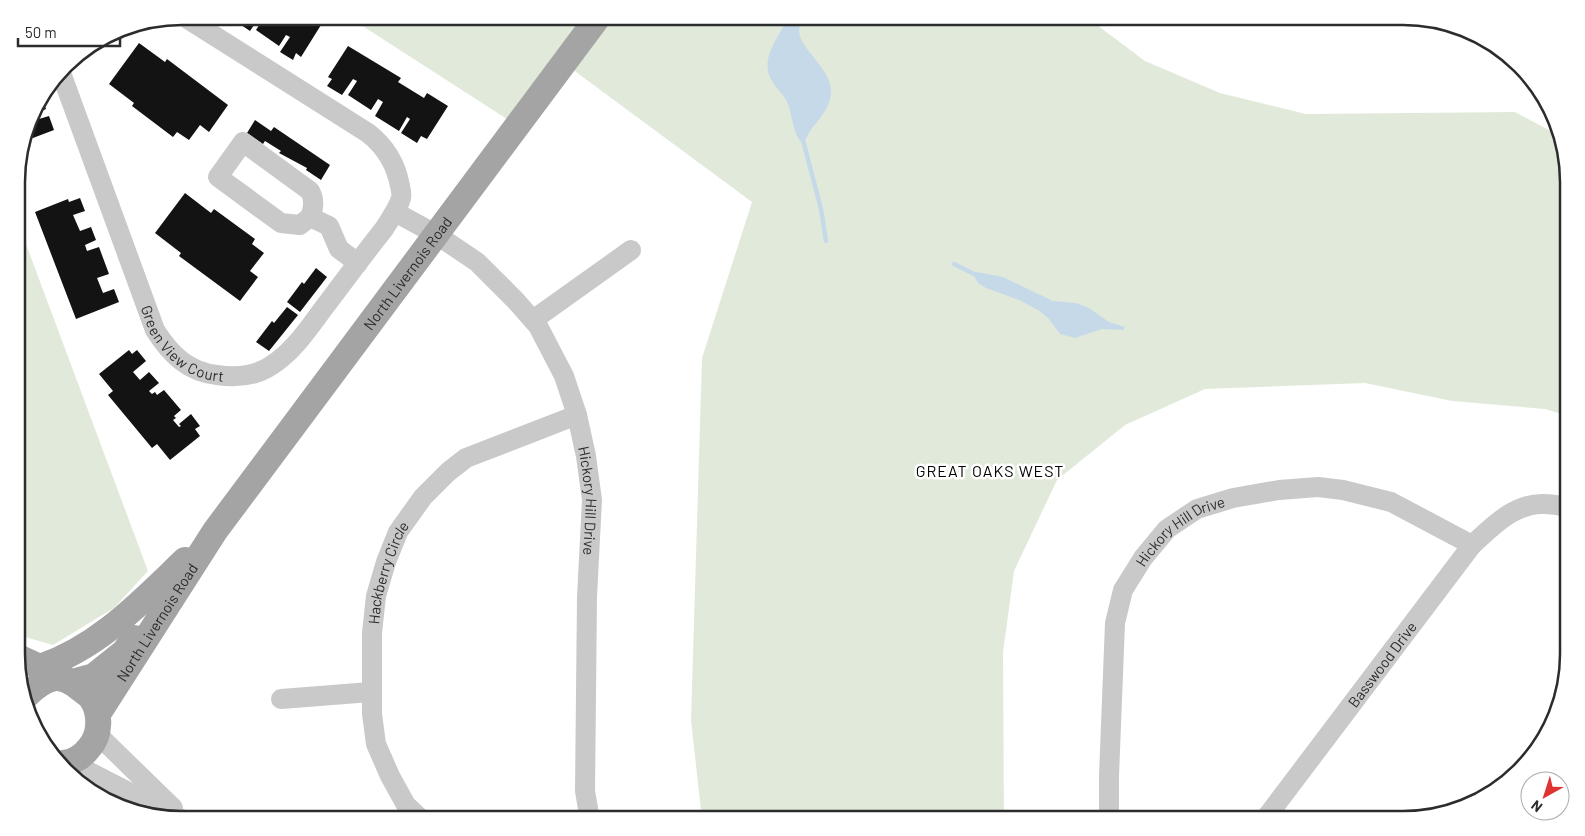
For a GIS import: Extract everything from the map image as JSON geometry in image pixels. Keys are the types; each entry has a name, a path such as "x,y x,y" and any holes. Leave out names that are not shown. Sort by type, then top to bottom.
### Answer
{"main road":[{"name":"North Livernois Road","path":"69,762 85,754 93,744 98,724 215,531 438,235 592,25"},
{"name":"North Livernois Road","path":"46,671 94,676 124,652 156,601 168,576 215,531"},
{"path":"30,692 46,671 91,644 132,611 168,576"},
{"path":"46,671 89,696 98,724"}],"street":[{"name":"Green View Court","path":"63,80 155,330 164,346 176,358 193,369 210,375 231,377 250,374 272,366 295,346 395,212 402,196 398,177 392,160 376,139 197,25"},
{"path":"242,142 310,191 313,196 314,207 310,217 300,225 281,223 218,177 242,142"},
{"path":"395,212 438,235"},
{"path":"310,217 329,226 339,249 358,263"},
{"name":"Hickory Hill Drive","path":"438,235 477,262 538,326 564,376 577,415 586,456 592,500 587,597 585,782 589,811"},
{"path":"533,320 631,250"},
{"name":"Hackberry Circle","path":"412,811 406,805 390,776 376,744 372,714 372,633 376,596 386,562 398,532 423,497 466,458 577,415"},
{"name":"Hickory Hill Drive","path":"1109,811 1115,623 1123,590 1143,558 1167,529 1197,510 1233,498 1279,490 1318,487 1343,490 1391,502 1472,545"},
{"name":"Basswood Drive","path":"1272,811 1472,545 1505,516 1526,506 1543,504 1560,506"},
{"path":"281,699 371,692"},
{"path":"98,724 176,811"},
{"path":"73,766 164,810"}],"green space":[{"path":"361,25 1097,25 1145,61 1220,93 1306,114 1515,112 1551,131 1559,162 1560,414 1545,409 1452,401 1365,383 1205,389 1125,425 1057,480 1014,571 1003,653 1004,811 701,811 691,720 702,358 752,202 557,58 510,121"},
{"path":"25,241 148,571 114,608 53,645 25,637"}],"water":[{"path":"784,25 801,25 799,33 802,41 825,73 829,82 831,91 828,105 806,139 800,141 795,131 788,105 768,73 767,65 772,48"},
{"path":"977,272 1003,277 1053,301 1076,303 1089,308 1109,322 1125,327 1123,330 1102,329 1075,338 1060,334 1048,318 1038,310 978,283 975,278"}],"building":[{"path":"241,25 254,25 250,31"},
{"path":"259,25 321,25 301,57 296,53 293,60 280,52 290,37 286,35 279,46 256,30"},
{"path":"139,43 165,62 167,59 228,105 209,132 200,125 189,140 177,132 173,137 132,106 134,103 109,84"},
{"path":"348,46 401,78 398,82 424,98 427,93 448,106 427,139 421,136 417,143 401,133 410,119 407,117 399,131 375,116 383,102 378,99 371,110 348,95 357,81 353,79 342,95 327,86 332,79 328,77"},
{"path":"49,116 54,130 31,139 39,118"},
{"path":"255,120 271,131 274,127 330,165 321,180 306,170 307,168 279,153 281,151 265,141 263,144 247,133"},
{"path":"185,193 211,213 214,209 255,239 252,244 264,253 250,271 258,277 240,301 179,256 181,253 155,233"},
{"path":"80,198 85,211 73,215 80,231 91,227 96,240 85,245 87,251 99,247 109,274 97,278 103,293 114,289 119,302 76,319 35,212 68,199 69,202"},
{"path":"316,268 327,277 300,312 287,302 302,282 304,284"},
{"path":"287,307 298,315 269,351 256,342 272,321 274,323"},
{"path":"129,350 132,354 137,350 146,361 133,372 140,380 149,372 159,383 149,391 152,394 155,392 157,395 164,390 181,410 174,416 176,418 173,420 179,427 181,426 179,424 191,414 200,426 195,429 200,436 170,460 157,444 152,448 108,395 113,391 99,374"}],"waterway":[{"path":"803,140 821,209 826,241"},
{"path":"954,264 976,275"}],"district":[{"name":"GREAT OAKS WEST","path":"990,470"}]}
